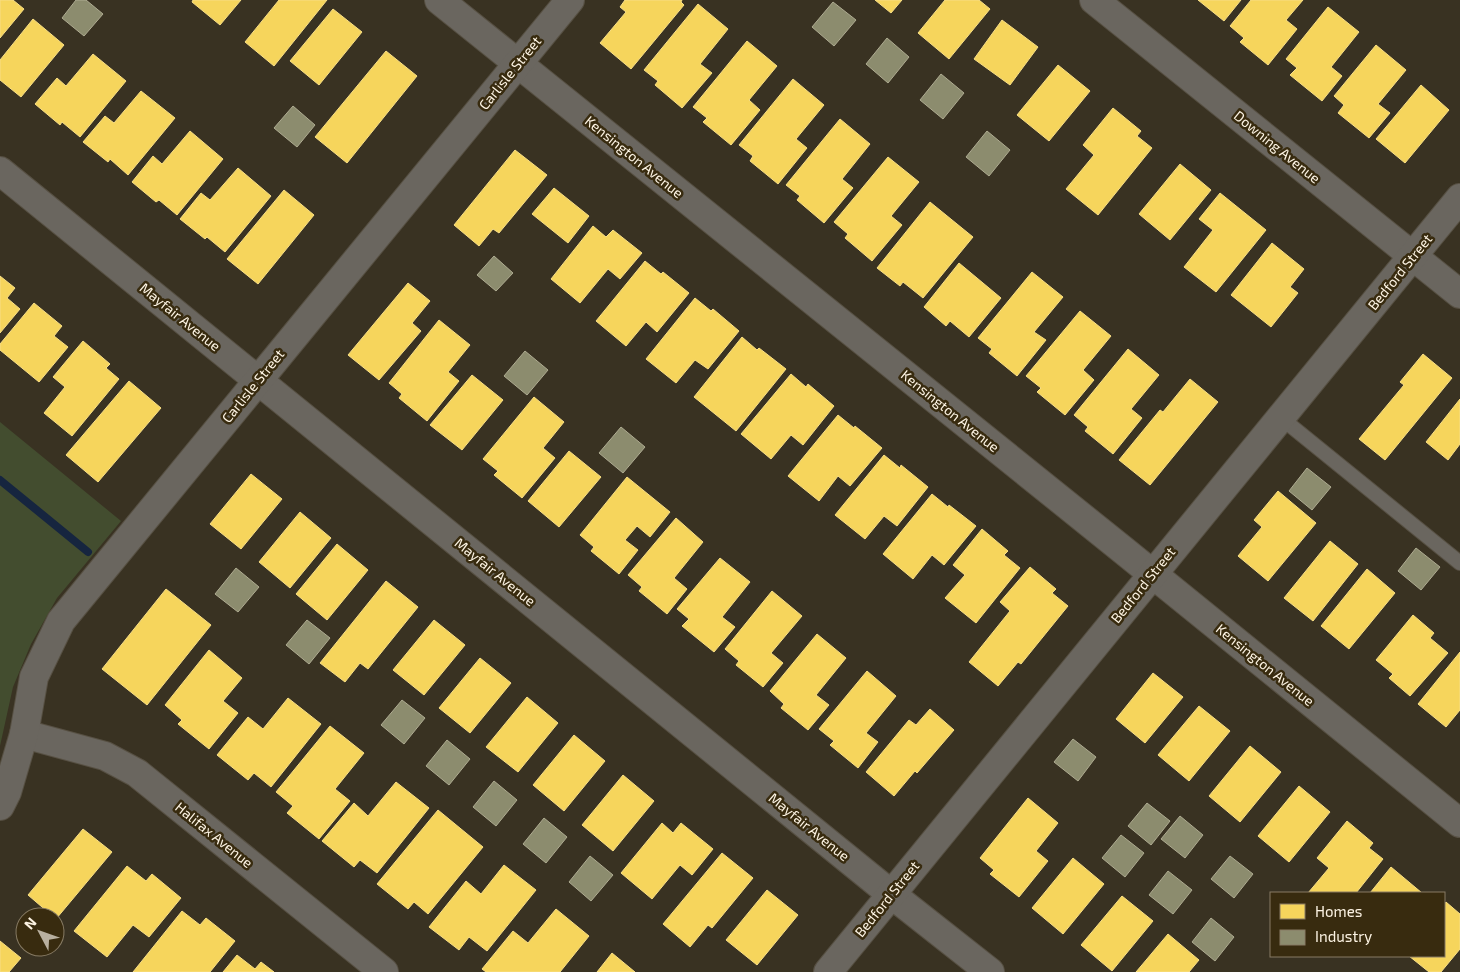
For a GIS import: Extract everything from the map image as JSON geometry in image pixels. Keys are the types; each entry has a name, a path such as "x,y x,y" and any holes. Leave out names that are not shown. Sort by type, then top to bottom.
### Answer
{"street":[{"name":"Kensington Avenue","path":"439,0 1460,823"},
{"name":"Carlisle Street","path":"0,806 7,792 24,734 34,677 62,621 570,0"},
{"name":"Downing Avenue","path":"1094,0 1460,294"},
{"name":"Mayfair Avenue","path":"0,171 891,894 990,972"},
{"name":"Bedford Street","path":"828,972 1460,198"},
{"name":"Halifax Avenue","path":"24,734 105,756 137,773 384,972"}],"lane":[{"path":"1280,418 1460,563"}],"green space":[{"path":"0,422 121,521 57,598 31,644 13,687 0,746"}],"building: Homes":[{"path":"0,0 13,0 24,9 0,38"},
{"path":"193,0 241,0 220,25 192,2"},
{"path":"279,0 327,0 274,66 245,42"},
{"path":"625,0 682,0 681,2 684,5 631,69 600,43 626,12 620,7"},
{"path":"875,0 902,0 891,13"},
{"path":"945,0 979,0 990,9 949,59 918,33"},
{"path":"1198,0 1241,0 1224,21"},
{"path":"1251,0 1303,0 1286,20 1297,29 1268,65 1240,42 1244,38 1230,26"},
{"path":"698,4 728,29 700,64 712,73 682,108 655,85 658,81 644,70"},
{"path":"1328,7 1359,32 1331,67 1342,76 1322,101 1290,75 1297,68 1286,59"},
{"path":"333,9 362,32 319,85 290,61"},
{"path":"33,19 64,45 21,97 0,80 0,60"},
{"path":"1002,20 1038,47 1010,85 974,59"},
{"path":"747,41 777,66 749,100 760,110 731,145 703,122 707,118 693,107"},
{"path":"1376,45 1406,70 1378,104 1390,113 1369,138 1338,113 1344,105 1334,96"},
{"path":"386,51 417,76 347,163 315,137"},
{"path":"93,54 126,81 80,137 62,122 60,125 35,104 57,78 66,86"},
{"path":"1058,65 1090,91 1049,141 1017,115"},
{"path":"793,79 824,105 796,139 807,148 778,184 750,161 753,156 739,145"},
{"path":"1421,85 1449,110 1405,163 1376,139"},
{"path":"141,91 175,118 128,175 110,159 108,162 83,142 105,116 114,123"},
{"path":"1113,108 1141,131 1137,136 1152,148 1098,215 1066,189 1094,155 1083,145"},
{"path":"840,119 870,144 842,179 853,188 824,223 797,200 800,196 786,185"},
{"path":"190,131 223,159 177,215 159,200 156,202 132,182 153,156 162,164"},
{"path":"515,150 547,175 499,233 493,229 479,246 454,225"},
{"path":"888,157 919,182 891,216 902,225 872,261 845,238 848,234 834,222"},
{"path":"1180,164 1211,190 1170,240 1139,214"},
{"path":"238,168 271,196 225,252 180,219 201,193 210,200"},
{"path":"554,188 589,216 568,243 532,214"},
{"path":"284,190 314,215 258,284 227,259"},
{"path":"1220,193 1266,230 1216,292 1184,267 1213,230 1199,219"},
{"path":"930,202 973,237 923,298 903,282 900,286 877,268"},
{"path":"593,226 606,237 613,230 642,253 620,279 608,269 580,303 551,279"},
{"path":"1272,243 1304,269 1290,287 1298,293 1271,327 1231,295"},
{"path":"645,261 661,274 663,272 689,293 657,332 646,322 626,346 596,321"},
{"path":"959,263 1001,298 969,337 950,321 946,326 924,307"},
{"path":"1032,272 1063,297 1034,332 1046,340 1017,376 989,353 992,349 978,338"},
{"path":"0,276 15,288 7,298 20,309 0,333"},
{"path":"408,283 430,301 412,323 421,331 379,380 348,355"},
{"path":"695,298 711,311 713,309 739,331 708,369 695,360 676,383 646,359"},
{"path":"34,303 62,326 54,336 68,347 39,382 0,350 0,344"},
{"path":"1080,311 1111,336 1083,370 1094,380 1065,415 1037,392 1041,388 1026,376"},
{"path":"439,320 470,345 448,372 459,381 427,421 399,398 402,394 389,383"},
{"path":"742,337 757,350 759,348 786,369 736,431 694,397"},
{"path":"83,341 110,364 106,368 119,379 72,436 44,413 65,387 53,377"},
{"path":"1128,349 1159,375 1131,409 1142,418 1113,454 1085,431 1088,427 1074,415"},
{"path":"1423,354 1452,378 1385,460 1359,439 1404,385 1400,382"},
{"path":"791,374 806,387 808,384 834,406 803,445 791,435 771,459 741,434"},
{"path":"472,375 503,400 462,450 430,425"},
{"path":"1190,379 1218,402 1150,485 1119,460 1160,410 1163,412"},
{"path":"129,381 161,408 98,482 66,455"},
{"path":"534,397 564,422 543,448 555,458 522,498 494,475 498,471 483,459"},
{"path":"1460,399 1460,444 1448,460 1426,442"},
{"path":"838,415 882,448 850,486 838,476 819,501 788,476"},
{"path":"569,451 601,477 559,527 528,501"},
{"path":"884,455 900,468 901,465 928,487 897,526 884,516 865,539 835,515"},
{"path":"251,474 282,499 241,549 210,524"},
{"path":"627,477 670,512 650,537 637,526 625,540 638,550 619,574 591,551 594,547 580,535"},
{"path":"1278,491 1316,523 1268,581 1238,556 1262,527 1254,520"},
{"path":"932,494 976,526 944,565 932,555 913,579 883,554"},
{"path":"300,512 331,538 290,588 259,562"},
{"path":"676,518 703,542 674,578 687,589 667,614 639,591 642,587 628,575"},
{"path":"982,529 1008,551 1004,555 1020,568 976,623 945,598 965,575 953,565"},
{"path":"1330,541 1358,564 1313,621 1284,598"},
{"path":"337,544 368,570 327,620 296,594"},
{"path":"720,558 750,582 722,617 735,627 714,652 682,626 689,619 677,609"},
{"path":"1030,567 1056,589 1052,593 1068,606 1021,664 1018,662 998,686 969,662 1010,611 1000,602"},
{"path":"1367,569 1395,593 1349,649 1321,626"},
{"path":"386,581 418,607 368,669 360,663 345,682 320,663"},
{"path":"166,589 211,625 147,705 102,669"},
{"path":"772,591 802,616 771,653 783,663 763,687 736,665 739,661 725,649"},
{"path":"1413,615 1434,633 1430,638 1448,653 1410,696 1389,678 1393,674 1376,660"},
{"path":"434,620 465,645 424,695 393,670"},
{"path":"817,634 846,658 816,695 829,705 808,730 781,708 784,704 770,691"},
{"path":"209,650 242,678 223,701 238,713 209,749 178,724 182,720 165,705"},
{"path":"1460,652 1460,710 1446,727 1418,704"},
{"path":"480,658 511,683 470,733 439,708"},
{"path":"867,671 896,696 866,733 878,742 858,768 830,745 834,741 819,729"},
{"path":"1153,673 1183,697 1145,743 1116,719"},
{"path":"527,697 558,723 518,772 486,747"},
{"path":"288,698 321,724 271,787 254,773 248,780 217,755 248,717 263,729"},
{"path":"1199,706 1230,731 1189,781 1158,755"},
{"path":"930,709 954,730 917,773 915,771 894,796 866,772 909,720 916,725"},
{"path":"330,726 364,753 335,789 350,801 319,839 287,813 293,806 276,792"},
{"path":"574,735 605,761 564,811 533,785"},
{"path":"1250,746 1281,772 1240,822 1209,796"},
{"path":"623,775 654,801 613,851 582,825"},
{"path":"396,782 429,808 377,873 360,860 354,867 322,841 354,803 368,816"},
{"path":"1299,786 1330,812 1289,862 1258,836"},
{"path":"1028,798 1058,823 1036,851 1048,861 1019,897 990,874 994,870 980,858"},
{"path":"438,810 483,847 428,914 414,902 408,909 377,884"},
{"path":"1347,821 1373,843 1369,848 1383,859 1357,892 1309,892 1329,868 1317,858"},
{"path":"662,823 673,833 681,823 713,849 692,875 680,865 652,899 621,873"},
{"path":"83,829 112,852 65,908 42,907 28,895"},
{"path":"722,853 753,878 712,928 708,925 690,947 663,924"},
{"path":"1073,858 1104,884 1063,934 1032,908"},
{"path":"504,865 536,890 487,951 469,937 459,950 429,927 466,881 481,894"},
{"path":"127,866 146,881 152,874 181,898 149,937 133,925 107,957 74,931"},
{"path":"1391,867 1421,892 1371,892"},
{"path":"767,890 798,915 757,965 726,940"},
{"path":"1122,896 1153,921 1112,971 1081,945"},
{"path":"1446,902 1460,914 1460,949 1441,972 1429,972 1410,957 1445,957"},
{"path":"556,909 589,936 560,972 486,972 482,969 513,931 528,943"},
{"path":"182,911 200,925 206,918 235,941 210,972 133,972"},
{"path":"1168,934 1199,960 1189,972 1136,972"},
{"path":"0,941 15,953 15,957 21,958 9,972 0,972"},
{"path":"612,953 635,972 597,972"},
{"path":"237,955 255,969 261,962 274,972 223,972"}],"building: Industry":[{"path":"76,0 86,0 103,14 84,36 62,18"},
{"path":"833,2 856,20 834,46 812,27"},
{"path":"887,38 909,57 888,83 866,64"},
{"path":"941,74 964,93 943,119 920,100"},
{"path":"293,106 315,125 297,147 274,128"},
{"path":"987,131 1010,150 989,176 966,157"},
{"path":"494,256 513,273 496,291 477,275"},
{"path":"525,351 548,370 527,395 504,376"},
{"path":"621,427 645,447 623,473 599,453"},
{"path":"1307,468 1331,487 1312,510 1289,491"},
{"path":"1416,548 1440,567 1421,590 1398,571"},
{"path":"236,568 259,587 238,612 215,594"},
{"path":"307,620 330,638 309,664 286,645"},
{"path":"402,700 425,718 404,744 381,725"},
{"path":"1073,739 1096,757 1078,781 1054,762"},
{"path":"447,740 470,759 449,785 426,766"},
{"path":"494,781 517,800 496,826 473,807"},
{"path":"1147,803 1170,821 1151,845 1128,826"},
{"path":"1180,816 1203,835 1185,858 1161,839"},
{"path":"544,818 567,837 546,863 523,844"},
{"path":"1121,835 1144,853 1125,877 1102,858"},
{"path":"590,856 613,875 591,901 569,882"},
{"path":"1230,856 1253,874 1234,898 1211,879"},
{"path":"1168,871 1192,890 1173,914 1149,895"},
{"path":"1211,918 1234,937 1215,961 1192,942"}],"waterway":[{"path":"0,480 88,552"}]}
